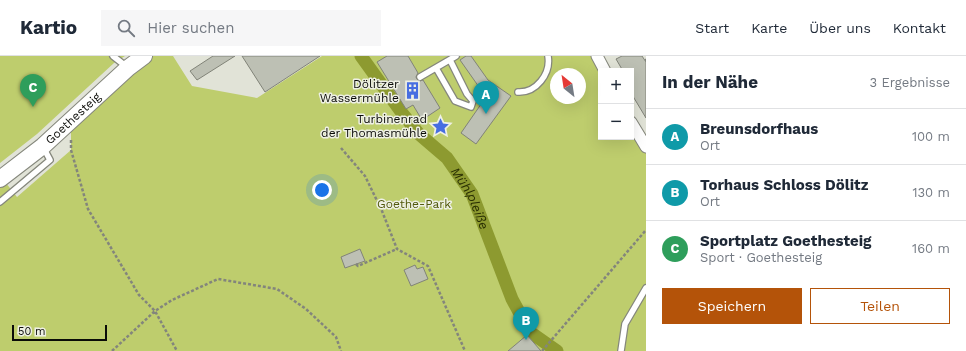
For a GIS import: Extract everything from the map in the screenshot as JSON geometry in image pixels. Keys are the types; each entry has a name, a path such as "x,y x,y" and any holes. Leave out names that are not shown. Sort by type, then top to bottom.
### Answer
{"main road":[{"name":"Goethesteig","path":"0,179 43,146 128,68 144,56"}],"street":[{"path":"598,56 604,68"},
{"path":"634,127 646,147"}],"lane":[{"path":"113,56 128,68"},
{"path":"420,77 456,56"},
{"path":"518,92 526,93 539,83 546,74 549,62 548,56"},
{"path":"436,68 455,101 471,107 473,101 467,94 450,60"},
{"path":"0,202 50,160 43,146"},
{"path":"621,351 625,324 646,288"}],"path":[{"path":"71,120 71,150 88,209 139,295 155,310 177,351"},
{"path":"341,148 365,176 382,211 396,249 428,266 465,351"},
{"path":"542,351 646,230"},
{"path":"356,264 358,266 396,249"},
{"path":"112,351 155,310 172,300 218,279 277,289 306,309 336,337 341,351"}],"green space":[{"path":"0,56 125,56 114,63 37,134 0,163"},
{"name":"Goethe-Park","path":"144,56 173,56 192,86 257,98 322,56 597,56 600,68 598,68 598,140 634,140 634,127 646,147 646,351 0,351 0,179 2,178 17,197 71,150 71,120"}],"building":[{"path":"213,56 235,56 197,80 190,71"},
{"path":"242,56 320,56 265,92"},
{"name":"Dölitzer Wassermühle","path":"387,56 408,56 418,73 416,77 417,79 420,81 423,80 440,108 422,120 413,105 406,109 377,62"},
{"path":"466,56 471,56 488,80 511,96 476,144 461,133 486,97 460,60"},
{"path":"622,56 642,56 646,62 646,118 634,98 634,68 621,68 616,59"},
{"path":"360,249 365,261 345,268 341,257"},
{"path":"415,265 417,269 423,267 428,279 411,286 404,270"},
{"path":"527,335 541,351 508,351"}],"waterway":[{"name":"Mühlpleiße","path":"361,56 402,113 419,134 447,158 472,194 512,299 530,332 557,351"}],"place":[{"name":"Dölitzer Wassermühle","path":"412,91"},
{"name":"Sportplatz Goethesteig","path":"33,107"},
{"name":"Breunsdorfhaus","path":"486,114"},
{"name":"Turbinenrad der Thomasmühle","path":"440,126"},
{"name":"Torhaus Schloss Dölitz","path":"526,340"}]}
